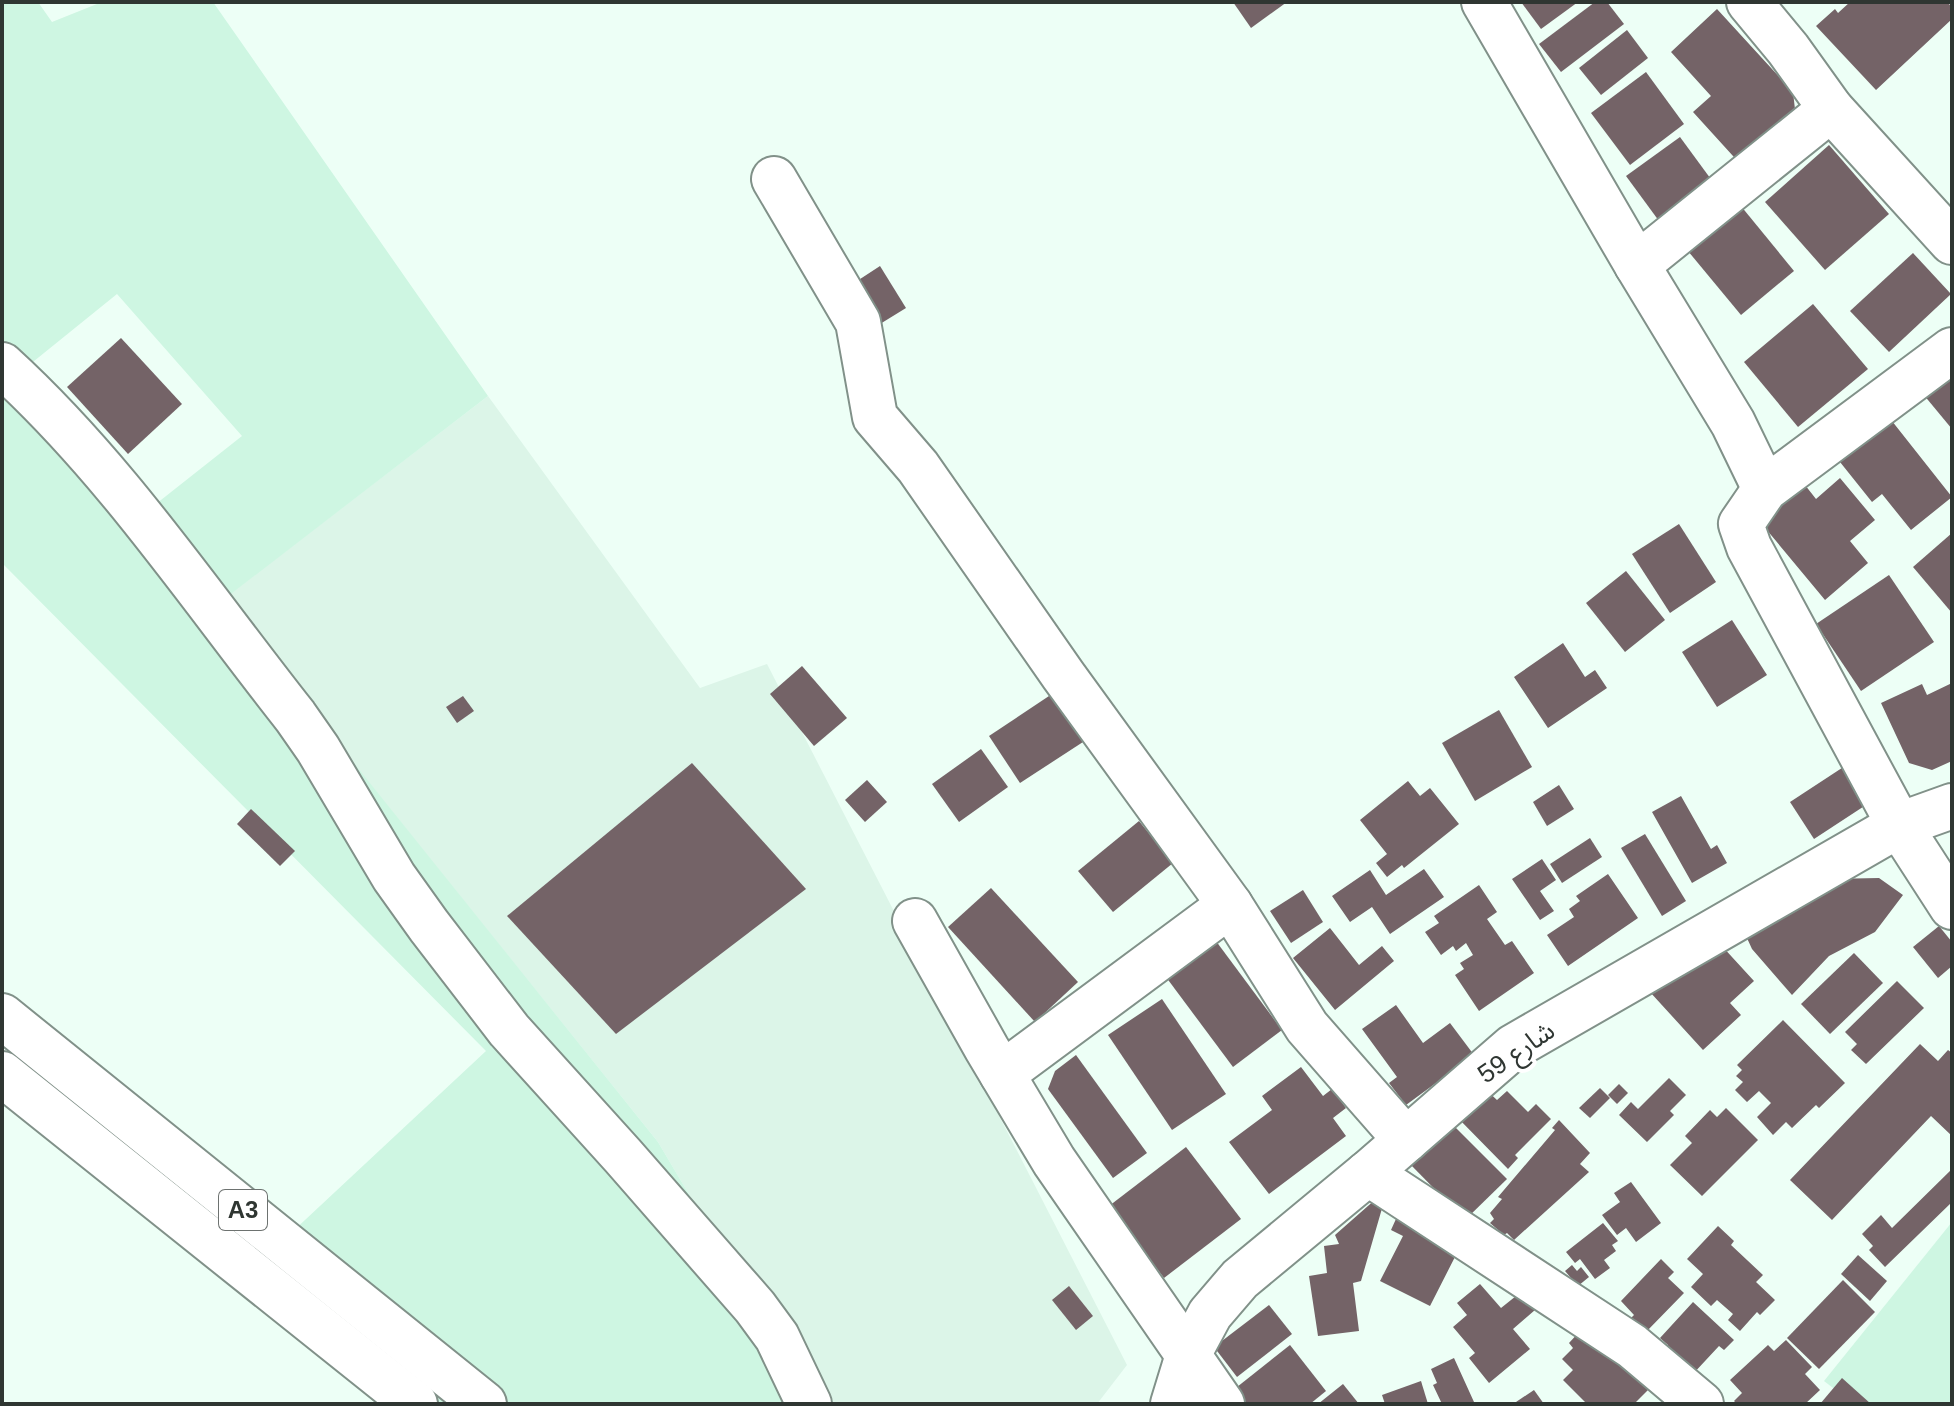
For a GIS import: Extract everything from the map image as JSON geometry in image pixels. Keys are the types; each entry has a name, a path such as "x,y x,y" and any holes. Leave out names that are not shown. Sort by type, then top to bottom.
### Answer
{"main road":[{"path":"1484,2 1733,423 1765,489"},
{"path":"1749,2 1831,109 1952,242"},
{"path":"1637,265 1831,109"},
{"path":"774,179 858,322 875,417 918,467 1063,675 1230,905 1307,1027 1406,1140"},
{"path":"1952,350 1765,489 1741,524 1749,547 1899,825 1952,907"},
{"path":"2,365 92,454 131,502 302,727 394,877 429,926 509,1030 755,1307 777,1337 809,1404"},
{"name":"شارع 59","path":"1173,1404 1188,1355 1210,1314 1240,1279 1513,1047 1899,825 1952,806"},
{"path":"1002,1074 1230,905"},
{"path":"915,921 1054,1161 1222,1404"},
{"name":"A3","path":"2,1016 484,1404"},
{"name":"A3","path":"2,1074 415,1404"},
{"path":"1368,1173 1632,1346 1687,1400"}],"shaded area":[{"path":"2,2 38,2 52,22 102,2 213,2 488,396 223,600 658,1142 813,1404 438,1404 260,1262 486,1051 2,563","holes":["117,294 242,436 142,515 18,374"]},
{"path":"488,396 700,688 767,664 1127,1365 1097,1404 813,1404 658,1142 222,600"},
{"path":"1952,1222 1952,1404 1854,1404 1824,1381"}],"building":[{"path":"1233,2 1287,2 1251,28"},
{"path":"1521,2 1578,2 1541,29"},
{"path":"1595,2 1607,2 1624,24 1561,72 1539,44"},
{"path":"1850,2 1947,2 1952,7 1952,19 1876,90 1816,26 1835,9 1838,13"},
{"path":"1717,9 1793,92 1796,118 1743,167 1693,112 1711,96 1671,52"},
{"path":"1627,30 1648,58 1601,95 1579,68"},
{"path":"1646,72 1684,124 1630,165 1591,113"},
{"path":"1680,137 1713,182 1659,221 1626,176"},
{"path":"1829,145 1889,214 1825,270 1765,202"},
{"path":"1736,200 1794,271 1741,315 1683,245"},
{"path":"1913,253 1951,294 1889,352 1850,311"},
{"path":"880,266 906,308 880,324 854,283"},
{"path":"1813,304 1868,369 1798,427 1744,362"},
{"path":"121,338 182,404 128,454 67,387"},
{"path":"1952,370 1952,429 1923,394"},
{"path":"1888,416 1952,497 1911,530 1882,494 1872,502 1836,457"},
{"path":"1840,478 1875,520 1850,541 1868,563 1825,600 1761,523 1805,485 1816,499"},
{"path":"1679,524 1716,582 1670,613 1632,554"},
{"path":"1952,533 1952,613 1913,567"},
{"path":"1626,571 1665,620 1625,652 1586,603"},
{"path":"1889,575 1934,642 1861,691 1816,624"},
{"path":"1732,620 1767,675 1717,707 1682,652"},
{"path":"1563,643 1585,677 1595,670 1607,688 1548,728 1514,677"},
{"path":"802,666 847,718 814,746 770,694"},
{"path":"1952,683 1952,761 1932,770 1909,763 1881,703 1922,684 1927,695"},
{"path":"1052,694 1083,742 1020,783 989,736"},
{"path":"463,696 474,711 457,723 446,707"},
{"path":"1499,710 1532,767 1475,801 1442,743"},
{"path":"981,749 1008,787 959,822 932,784"},
{"path":"692,763 806,889 616,1034 507,916"},
{"path":"1848,764 1872,801 1814,839 1790,802"},
{"path":"867,780 887,802 865,822 845,800"},
{"path":"1408,781 1420,796 1430,788 1459,824 1404,868 1402,865 1387,877 1376,863 1387,854 1360,820"},
{"path":"1559,785 1574,809 1547,826 1533,802"},
{"path":"1681,796 1711,849 1717,845 1727,863 1692,883 1652,812"},
{"path":"251,809 295,851 280,866 237,824"},
{"path":"1139,821 1173,863 1113,912 1078,871"},
{"path":"1645,834 1686,901 1662,916 1621,848"},
{"path":"1590,838 1602,857 1562,883 1550,864"},
{"path":"1542,859 1556,880 1540,891 1554,911 1540,920 1512,879"},
{"path":"1424,869 1444,897 1390,934 1372,907 1350,922 1332,896 1370,870 1386,895"},
{"path":"1608,874 1638,918 1568,966 1547,935 1574,917 1569,909 1580,901 1576,896"},
{"path":"1879,878 1903,895 1875,932 1829,956 1792,995 1752,949 1741,925 1828,879"},
{"path":"1479,885 1497,912 1487,919 1505,945 1512,941 1534,973 1479,1011 1455,975 1464,969 1460,963 1473,955 1466,943 1456,951 1453,946 1441,955 1425,932 1439,923 1434,916"},
{"path":"991,888 1078,982 1035,1022 948,927"},
{"path":"1303,890 1323,922 1291,943 1270,911"},
{"path":"1939,926 1952,942 1952,966 1938,978 1913,947"},
{"path":"1330,928 1359,965 1382,946 1394,961 1335,1010 1293,958"},
{"path":"1210,933 1282,1030 1233,1067 1160,969"},
{"path":"1721,945 1754,981 1730,1003 1741,1015 1703,1050 1650,992"},
{"path":"1854,953 1883,983 1830,1034 1801,1004"},
{"path":"1897,981 1924,1008 1866,1064 1851,1050 1857,1044 1845,1032"},
{"path":"1162,999 1226,1094 1172,1130 1108,1035"},
{"path":"1396,1005 1423,1043 1450,1023 1474,1055 1406,1105 1389,1083 1397,1077 1362,1029"},
{"path":"1783,1020 1845,1083 1792,1128 1786,1122 1773,1135 1757,1117 1771,1103 1759,1091 1747,1102 1735,1090 1743,1082 1736,1076 1742,1070 1737,1065"},
{"path":"1920,1044 1938,1061 1948,1050 1952,1053 1952,1136 1931,1116 1832,1220 1790,1180"},
{"path":"1076,1055 1147,1153 1113,1178 1048,1089 1055,1071"},
{"path":"1301,1067 1323,1096 1332,1089 1346,1108 1333,1118 1346,1136 1269,1194 1229,1142 1272,1110 1262,1096"},
{"path":"1669,1078 1686,1095 1670,1111 1674,1115 1647,1142 1619,1115 1631,1102 1638,1109"},
{"path":"1619,1084 1628,1093 1617,1104 1608,1095"},
{"path":"1482,1086 1497,1100 1507,1091 1528,1112 1536,1104 1551,1119 1515,1155 1518,1158 1508,1169 1454,1114"},
{"path":"1600,1088 1610,1098 1590,1118 1579,1108"},
{"path":"1726,1108 1758,1140 1702,1196 1670,1165 1692,1143 1685,1136 1710,1110 1717,1117"},
{"path":"1559,1120 1590,1153 1580,1164 1589,1172 1514,1240 1490,1223 1494,1219 1490,1213 1502,1199 1498,1197 1555,1130 1552,1128"},
{"path":"1450,1122 1507,1179 1465,1220 1409,1163"},
{"path":"1186,1147 1241,1219 1164,1278 1109,1206"},
{"path":"1952,1169 1952,1202 1885,1267 1869,1250 1873,1246 1862,1234 1881,1215 1892,1228"},
{"path":"1631,1182 1661,1223 1636,1242 1626,1228 1617,1235 1602,1215 1620,1202 1614,1193"},
{"path":"1377,1198 1383,1205 1361,1281 1353,1283 1359,1331 1318,1336 1309,1276 1327,1273 1324,1246 1339,1244 1335,1235"},
{"path":"1400,1210 1458,1251 1430,1306 1380,1281 1403,1236 1391,1230"},
{"path":"1603,1223 1618,1241 1612,1245 1616,1251 1604,1260 1610,1268 1595,1279 1580,1259 1575,1263 1566,1252"},
{"path":"1718,1226 1734,1241 1731,1245 1763,1275 1756,1282 1775,1300 1760,1315 1757,1312 1740,1331 1728,1320 1733,1314 1717,1300 1711,1306 1691,1287 1703,1274 1687,1259"},
{"path":"1858,1255 1887,1281 1870,1301 1841,1274"},
{"path":"1661,1259 1674,1272 1668,1278 1684,1293 1645,1333 1630,1319 1634,1315 1621,1301"},
{"path":"1572,1265 1577,1271 1581,1267 1589,1277 1578,1286 1565,1271"},
{"path":"1843,1280 1875,1312 1819,1369 1787,1338"},
{"path":"1480,1284 1501,1308 1521,1292 1535,1310 1513,1329 1530,1349 1489,1383 1469,1358 1475,1353 1453,1327 1467,1315 1457,1303"},
{"path":"1069,1286 1093,1316 1076,1330 1052,1300"},
{"path":"1693,1302 1734,1340 1724,1350 1719,1346 1692,1375 1664,1349 1668,1345 1660,1338"},
{"path":"1269,1305 1292,1334 1237,1377 1214,1347"},
{"path":"1581,1330 1660,1378 1634,1404 1587,1404 1563,1380 1573,1370 1562,1359 1573,1348 1569,1343"},
{"path":"1786,1340 1812,1367 1805,1374 1820,1390 1805,1404 1737,1404 1734,1401 1742,1393 1730,1380 1768,1345 1774,1351"},
{"path":"1290,1345 1326,1391 1310,1404 1242,1404 1232,1391"},
{"path":"1454,1358 1474,1402 1470,1404 1442,1404 1433,1385 1437,1383 1431,1369"},
{"path":"1842,1378 1871,1404 1820,1404"},
{"path":"1421,1381 1428,1404 1385,1404 1382,1395"},
{"path":"1343,1384 1359,1404 1318,1404"},
{"path":"1534,1390 1544,1404 1513,1404"}]}
